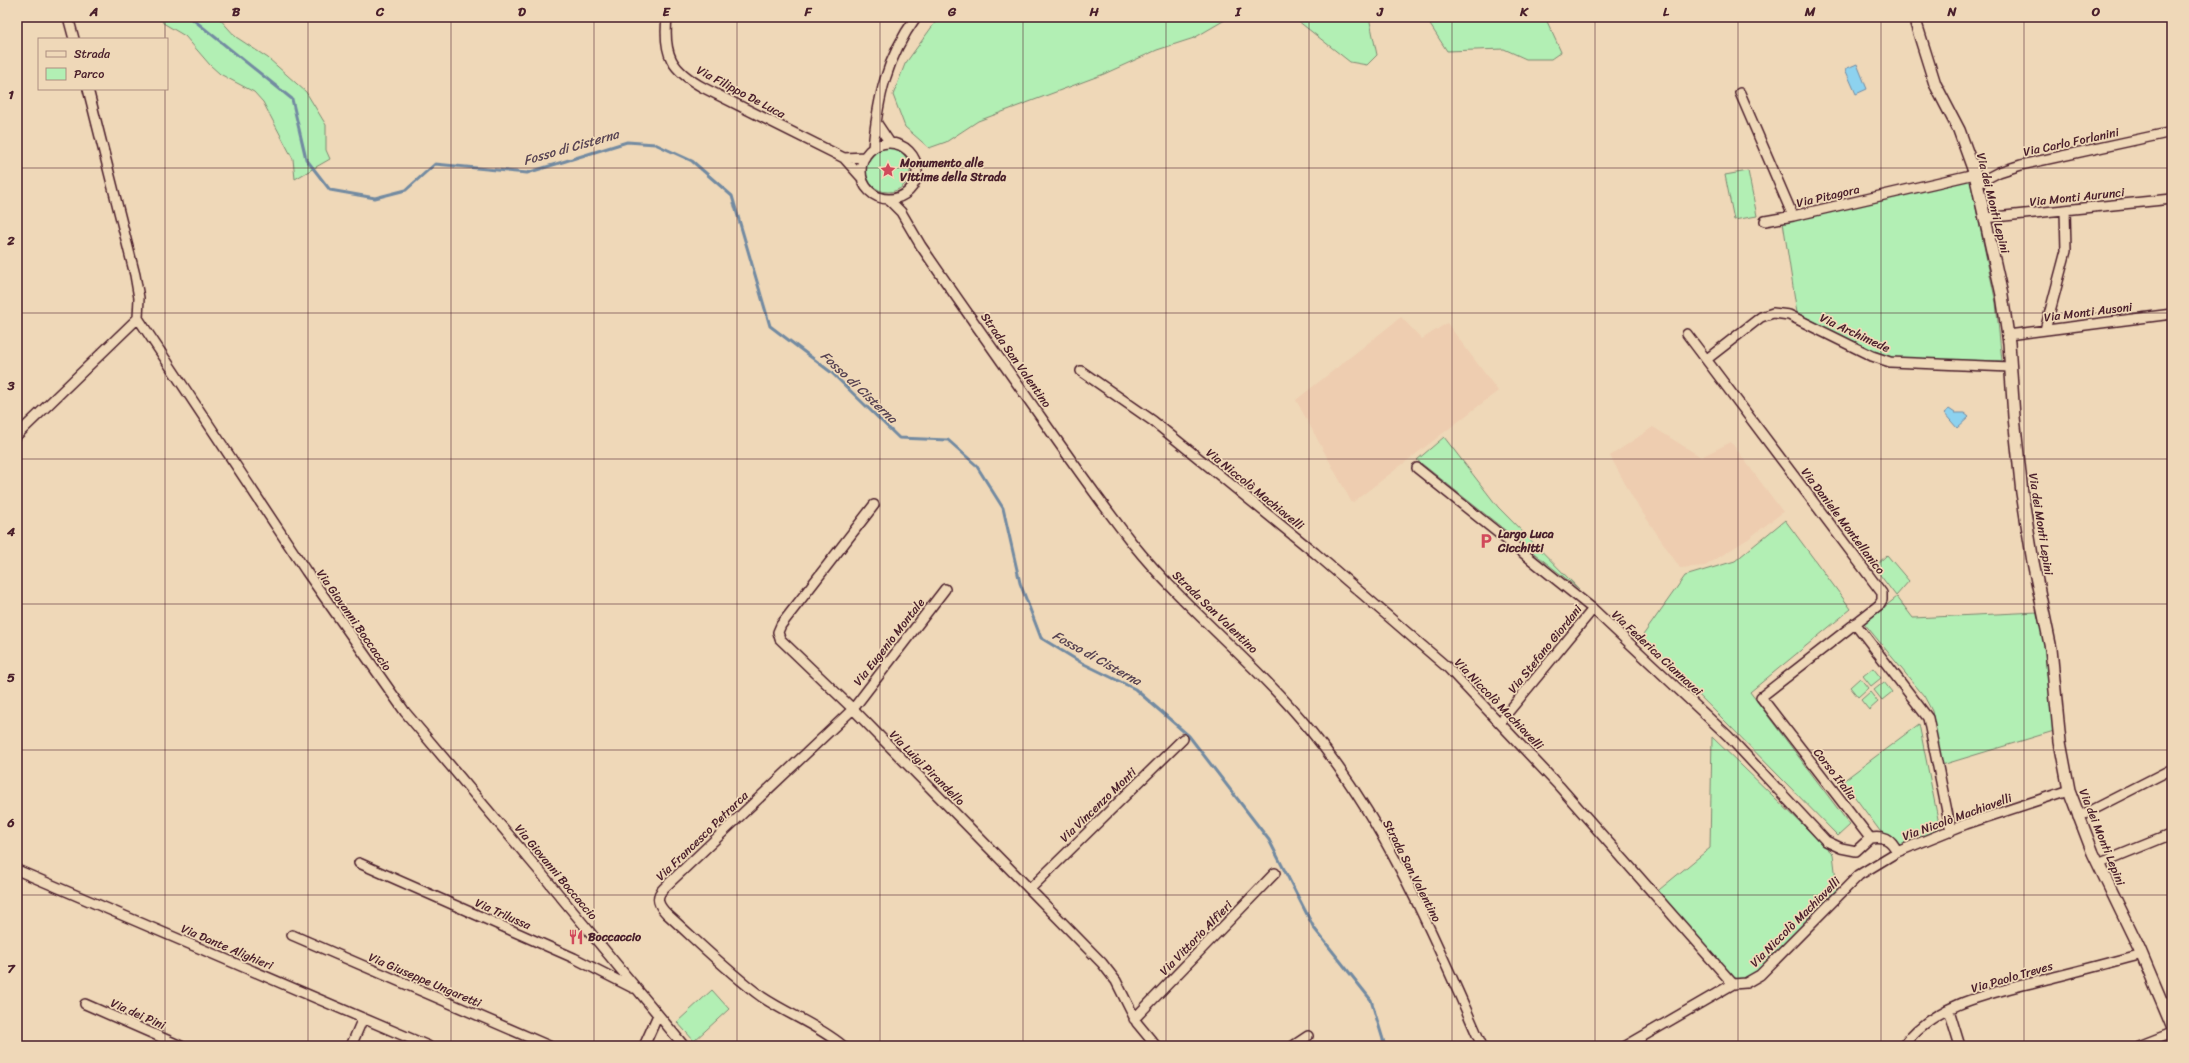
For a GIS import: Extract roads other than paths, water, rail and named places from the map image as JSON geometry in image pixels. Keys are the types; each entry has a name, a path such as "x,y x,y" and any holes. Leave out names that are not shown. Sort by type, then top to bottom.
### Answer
{"street":[{"path":"68,17 74,38"},
{"name":"Via Filippo De Luca","path":"667,17 666,37 668,54 674,65 685,76 704,88 844,158"},
{"path":"873,148 884,77 890,61 916,17"},
{"name":"Via dei Monti Lepini","path":"1914,17 1935,84 1959,130 1976,179 1985,218 2008,335 2022,493 2033,562 2051,649 2060,742 2068,790 2098,864 2167,1002 2172,1026"},
{"path":"17,436 138,318 136,280 88,90"},
{"name":"Via Pitagora","path":"1740,94 1793,216 1976,179"},
{"path":"876,122 890,143 906,149 916,163 915,180 904,194 901,212"},
{"name":"Via Carlo Forlanini","path":"1976,179 2021,165 2172,132"},
{"path":"862,178 861,170 865,157 873,148 890,143"},
{"path":"844,158 865,157"},
{"path":"844,158 862,178 872,193 888,199 904,194"},
{"name":"Strada San Valentino","path":"888,199 901,212 921,246 1090,487 1121,528 1168,584 1280,694 1337,764 1373,821 1407,884 1439,949 1482,1046"},
{"name":"Via Monti Aurunci","path":"1985,218 2172,199"},
{"path":"2045,330 2066,251 2067,232 2065,210"},
{"path":"1765,221 1793,216"},
{"name":"Via Archimede","path":"1707,359 1761,317 1778,313 1790,315 1872,356 1890,362 2010,367"},
{"name":"Via Monti Ausoni","path":"2008,335 2172,314"},
{"name":"Via Giovanni Boccaccio","path":"138,318 306,571 405,712 574,912 636,990 684,1046"},
{"name":"Via Daniele Montellanico","path":"1688,334 1881,592 1882,597 1880,603 1761,697"},
{"name":"Via Niccolò Machiavelli","path":"1082,371 1153,421 1315,553 1448,668 1559,786 1734,984 1749,982 1763,972 1859,875"},
{"name":"Via Federica Ciannavei","path":"1417,468 1593,609 1728,736 1826,841 1839,847 1856,850 1870,838"},
{"name":"Via Luigi Pirandello","path":"874,505 781,625 778,632 782,642 853,709 1107,968 1120,988 1134,1019 1156,1046"},
{"name":"Via Eugenio Montale","path":"853,709 945,589"},
{"name":"Via Stefano Giordani","path":"1500,722 1593,609"},
{"path":"1855,623 1928,718 1951,830"},
{"name":"Corso Italia","path":"1761,697 1870,838"},
{"name":"Via Francesco Petrarca","path":"843,1046 814,1025 779,1007 758,994 667,914 658,901 659,895 664,888 853,709"},
{"name":"Via Vincenzo Monti","path":"1030,889 1183,739"},
{"path":"2078,817 2172,769"},
{"name":"Via Nicolò Machiavelli","path":"1859,875 1897,852 1951,830 2068,790"},
{"path":"2098,864 2172,834"},
{"path":"1870,838 1886,838 1893,843 1897,852"},
{"name":"Via Trilussa","path":"359,863 574,958 636,990"},
{"name":"Via Dante Alighieri","path":"17,870 428,1046"},
{"name":"Via Vittorio Alfieri","path":"1134,1019 1275,873"},
{"name":"Via Giuseppe Ungaretti","path":"292,935 549,1046"},
{"name":"Via Paolo Treves","path":"1902,1046 1924,1023 1949,1010 1997,992 2142,954"},
{"path":"1626,1046 1734,984"},
{"name":"Via dei Pini","path":"85,1004 181,1046"},
{"path":"1949,1010 1960,1046"},
{"path":"644,1046 658,1015"},
{"path":"351,1046 363,1018"},
{"path":"2139,1046 2172,1033"},
{"path":"1293,1046 1308,1036"}],"water":[{"path":"1857,64 1867,89 1856,94 1845,69"},
{"path":"1949,409 1955,413 1964,413 1969,417 1957,428 1944,413"}],"waterway":[{"name":"Fosso di Cisterna","path":"190,17 292,99 306,159 330,190 375,198 406,190 435,164 527,173 627,142 655,144 692,161 732,196 770,326 832,373 899,438 948,440 976,465 1003,508 1020,583 1041,638 1082,663 1135,689 1189,736 1269,840 1314,928 1371,1000 1385,1046"}],"place":[{"name":"Monumento alle Vittime della Strada","path":"888,170"},
{"name":"Largo Luca Cicchitti","path":"1486,541"},
{"name":"Boccaccio","path":"576,937"}]}
